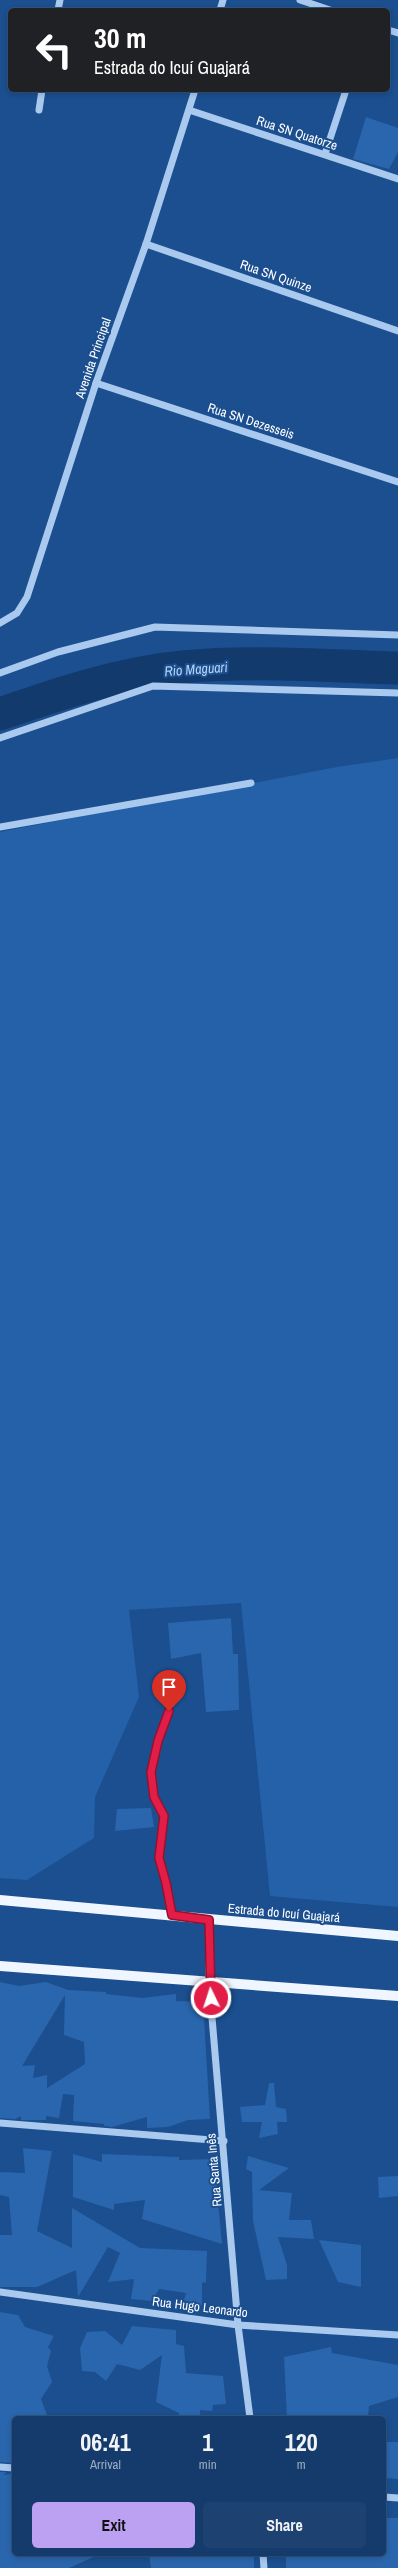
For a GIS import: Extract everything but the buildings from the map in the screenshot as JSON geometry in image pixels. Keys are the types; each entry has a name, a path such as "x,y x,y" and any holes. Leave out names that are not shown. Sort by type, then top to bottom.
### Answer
{"main road":[{"name":"Estrada do Icuí Guajará","path":"0,1900 398,1936"},
{"path":"0,1966 398,1996"}],"street":[{"path":"300,0 324,8"},
{"path":"39,110 42,92"},
{"name":"Avenida Principal","path":"0,623 17,613 28,597 96,383 146,244 194,92"},
{"path":"325,154 345,92"},
{"name":"Rua SN Quatorze","path":"189,110 398,179"},
{"name":"Rua SN Quinze","path":"146,244 398,330"},
{"name":"Rua SN Dezesseis","path":"96,383 398,482"},
{"path":"0,673 58,652 155,627 398,635"},
{"path":"0,738 153,686 398,693"},
{"path":"0,827 251,783"},
{"path":"169,1711 158,1741 151,1772 154,1797 164,1816 159,1858 166,1883 172,1915"},
{"name":"Rua Santa Inês","path":"209,1920 209,1982 224,2141 238,2325 250,2416"},
{"path":"0,2124 224,2141"},
{"name":"Rua Hugo Leonardo","path":"0,2292 238,2325 398,2335"},
{"path":"0,2467 12,2468"},
{"path":"386,2497 398,2498"},
{"path":"263,2556 264,2568"}],"shaded area":[{"path":"398,758 398,1907 270,1896 241,1603 129,1610 139,1697 95,1797 94,1838 27,1880 0,1878 0,832 337,767"}],"waterway":[{"name":"Rio Maguari","path":"0,714 112,679 182,667 263,664 398,668"}],"route":[{"path":"169,1711 158,1741 151,1772 154,1797 164,1816 159,1858 166,1883 172,1915 209,1920 209,1982 211,1998"}]}
